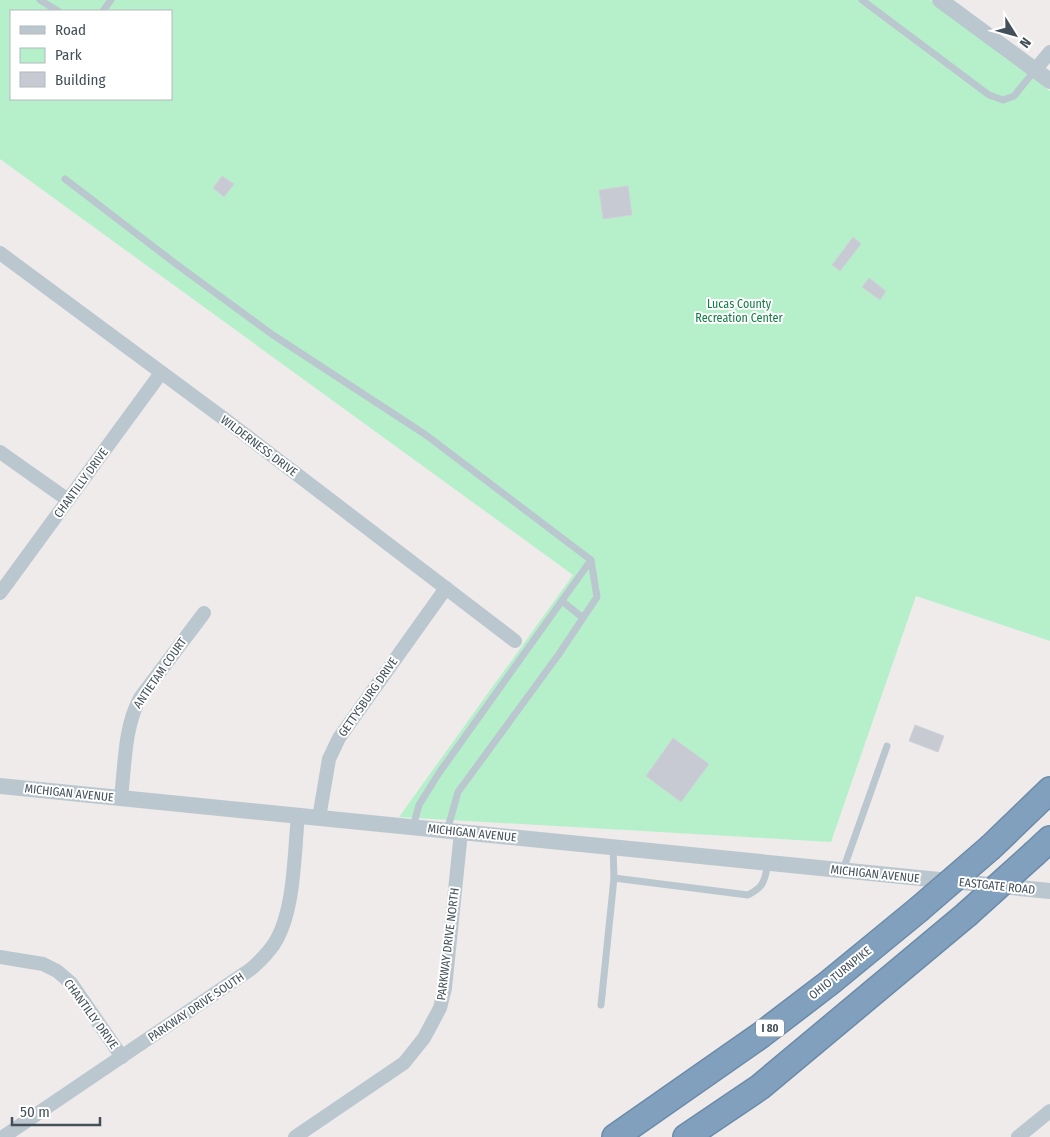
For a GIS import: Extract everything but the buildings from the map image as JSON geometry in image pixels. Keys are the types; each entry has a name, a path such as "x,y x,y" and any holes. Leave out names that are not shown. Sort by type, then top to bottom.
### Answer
{"highway":[{"name":"OHIO TURNPIKE","path":"614,1137 761,1035 836,977 918,910 990,847 1050,790"},
{"path":"686,1137 760,1087 966,915 1043,846"}],"street":[{"path":"940,0 1050,81"},
{"path":"1036,70 1050,52"},
{"name":"WILDERNESS DRIVE","path":"0,253 515,640"},
{"name":"CHANTILLY DRIVE","path":"0,593 161,373"},
{"path":"0,452 68,500"},
{"name":"GETTYSBURG DRIVE","path":"319,818 328,759 332,750 446,588"},
{"name":"ANTIETAM COURT","path":"121,798 129,724 134,710 140,698 204,613"},
{"name":"MICHIGAN AVENUE","path":"0,786 944,881"},
{"name":"PARKWAY DRIVE SOUTH","path":"3,1137 251,969 266,955 275,942 286,917 290,899 298,816"},
{"name":"PARKWAY DRIVE NORTH","path":"295,1137 404,1063 424,1038 440,1008 445,988 454,832"},
{"name":"EASTGATE ROAD","path":"944,881 1050,892"},
{"name":"CHANTILLY DRIVE","path":"0,957 43,964 57,970 71,983 122,1057"},
{"path":"1018,1137 1050,1111"}],"lane":[{"path":"40,0 56,10"},
{"path":"862,0 989,95 1003,100 1014,96 1036,70"},
{"path":"65,179 260,325 331,375 426,435 591,560 597,597 559,654 458,792 454,832"},
{"path":"413,828 419,805 439,773 591,560"},
{"path":"562,601 583,618"},
{"path":"843,871 887,746"},
{"path":"601,1005 614,878 613,848"},
{"path":"614,878 748,895 758,890 764,883 768,863"}],"green space":[{"name":"Lucas County Recreation Center","path":"0,0 930,0 1050,91 1050,641 916,596 831,842 399,817 573,575 0,159"}]}
